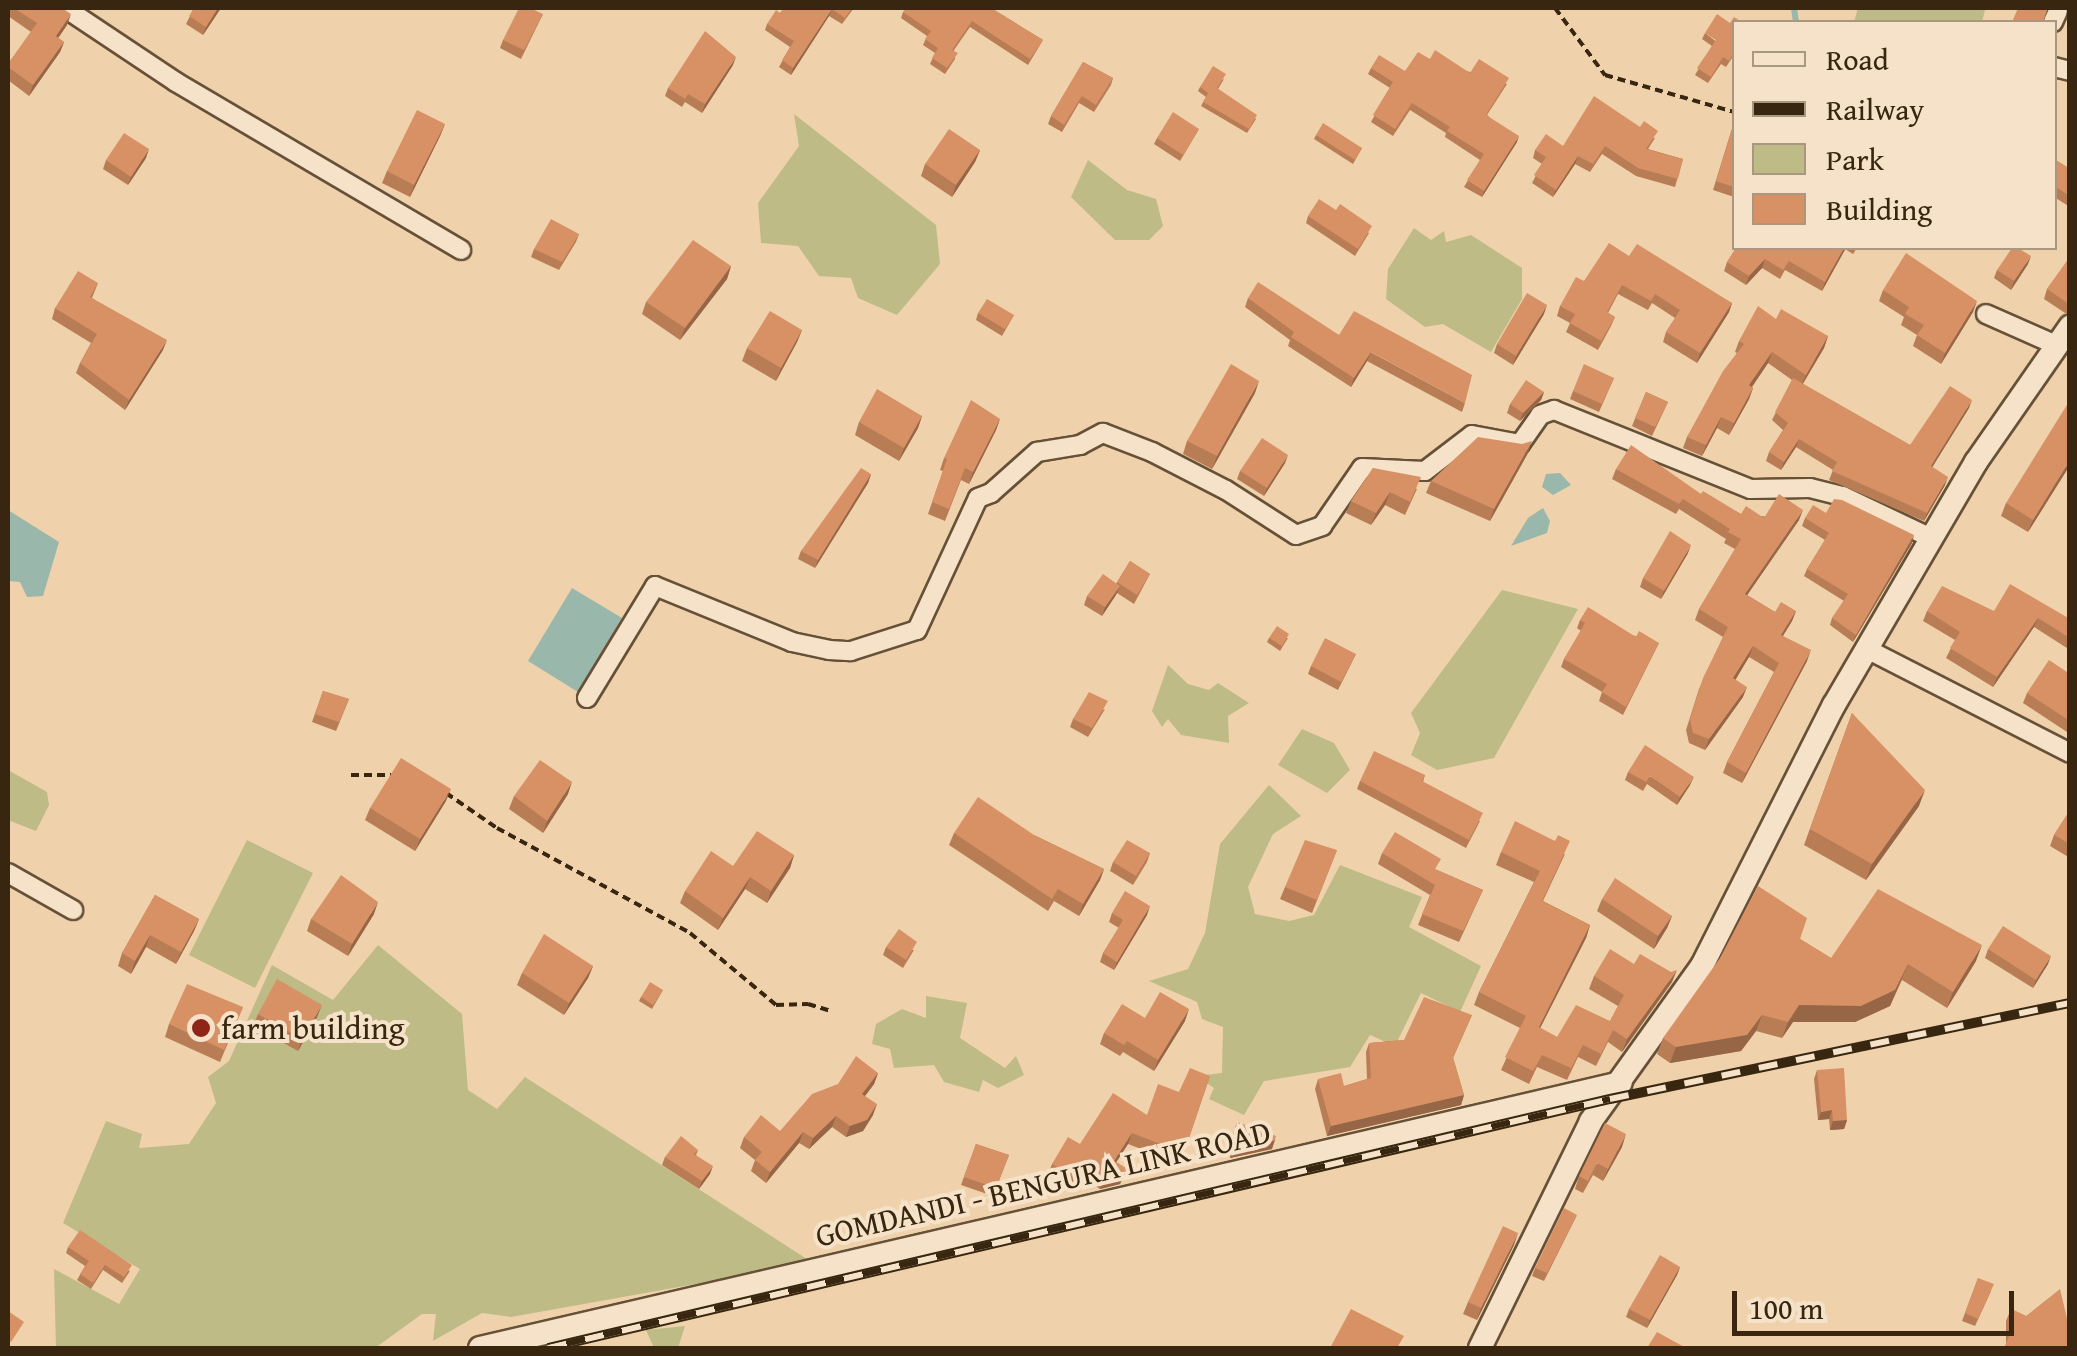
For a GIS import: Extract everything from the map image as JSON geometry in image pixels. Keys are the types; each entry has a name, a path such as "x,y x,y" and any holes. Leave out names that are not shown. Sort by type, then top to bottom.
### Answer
{"main road":[{"path":"1480,1348 1590,1121 1702,966 1867,649 1976,462 2062,336"},
{"name":"GOMDANDI - BENGURA LINK ROAD","path":"480,1348 1621,1083"}],"street":[{"path":"65,8 176,82 461,250"},
{"path":"1986,314 2062,336"},
{"path":"588,698 654,586 792,642 828,650 852,651 917,630 978,498 991,493 1037,452 1080,445 1103,433 1152,452 1226,490 1296,534 1322,526 1362,468 1424,471 1472,435 1520,444 1540,415 1554,410 1751,489 1810,488 1843,496 1931,538"},
{"path":"1867,649 2070,754"},
{"path":"8,873 73,910"}],"path":[{"path":"1554,8 1605,75 1732,111"},
{"path":"351,775 401,776"},
{"path":"441,790 497,828 690,933 776,1005 808,1004 831,1011"}],"green space":[{"path":"1858,8 1985,10 1982,20 1855,20"},
{"path":"794,114 936,225 940,264 897,315 858,298 851,278 819,276 798,246 761,243 758,203 799,146"},
{"path":"1088,160 1127,190 1156,199 1163,226 1149,240 1115,240 1071,197"},
{"path":"1414,228 1431,240 1444,231 1446,242 1471,235 1522,268 1522,299 1491,352 1443,324 1425,327 1386,299 1388,269"},
{"path":"1502,590 1578,609 1494,758 1437,770 1411,755 1420,733 1411,713"},
{"path":"1168,665 1188,684 1209,690 1218,683 1249,703 1228,716 1229,743 1181,735 1168,719 1162,727 1152,711"},
{"path":"1302,729 1334,743 1350,770 1327,793 1278,765"},
{"path":"8,770 47,792 49,805 36,831 8,820"},
{"path":"1269,785 1301,816 1273,834 1248,887 1255,914 1289,921 1314,915 1340,865 1422,897 1409,927 1481,966 1460,1012 1421,993 1395,1046 1370,1035 1350,1067 1264,1081 1244,1115 1209,1099 1214,1088 1196,1076 1222,1073 1223,1027 1202,1019 1197,1002 1149,981 1188,969 1205,933 1220,844"},
{"path":"247,840 313,873 255,988 189,955"},
{"path":"378,945 462,1014 468,1090 497,1109 525,1077 813,1263 511,1317 482,1313 433,1341 436,1314 422,1314 375,1348 56,1348 54,1269 119,1304 140,1269 63,1223 106,1121 142,1134 139,1148 189,1144 216,1103 208,1077 229,1061 272,965 333,1000"},
{"path":"926,996 967,1003 960,1038 1005,1068 1016,1056 1024,1075 998,1088 983,1080 979,1092 944,1082 934,1065 894,1068 890,1049 872,1044 876,1024 902,1009 926,1018"},
{"path":"685,1326 678,1348 654,1348 646,1330"}],"shaded area":[{"path":"1560,473 1571,485 1553,495 1542,487 1546,474"},
{"path":"1543,508 1550,521 1547,533 1511,546 1528,518"},
{"path":"8,510 59,542 43,596 27,597 20,582 8,581"},
{"path":"572,588 622,618 578,692 528,661"}],"building":[{"path":"14,8 62,8 71,14 56,36 64,42 33,85 8,67 37,23"},
{"path":"194,8 218,8 206,27 189,16"},
{"path":"519,8 543,14 524,50 503,40"},
{"path":"784,8 852,8 845,18 832,9 793,68 782,60 794,41 767,24 776,10 780,13"},
{"path":"906,8 991,8 1043,40 1030,59 972,21 952,50 958,53 947,68 932,58 938,48 925,39 931,31 903,12"},
{"path":"2018,8 2048,8 2044,20 2013,20"},
{"path":"1717,14 1730,23 1732,20 1732,56 1729,61 1723,57 1711,77 1697,68 1716,40 1705,33"},
{"path":"705,31 736,57 705,104 688,94 685,99 668,88"},
{"path":"1435,50 1470,73 1479,59 1509,78 1486,115 1519,136 1484,191 1467,180 1484,154 1447,131 1450,127 1412,103 1395,129 1373,115 1393,82 1371,68 1379,55 1405,71 1418,52 1430,59"},
{"path":"1083,62 1113,78 1096,105 1082,96 1064,125 1051,116"},
{"path":"1213,66 1226,74 1217,88 1257,115 1249,129 1203,102 1208,93 1200,87"},
{"path":"1594,96 1640,127 1644,121 1658,131 1646,149 1683,159 1678,179 1638,168 1605,146 1593,164 1578,156 1556,190 1534,175 1546,157 1535,150 1546,134 1563,146"},
{"path":"417,110 445,124 414,185 387,171"},
{"path":"1173,112 1199,129 1183,155 1157,138"},
{"path":"1323,123 1362,148 1355,160 1316,135"},
{"path":"949,129 980,150 956,185 925,164"},
{"path":"1732,129 1732,186 1716,181"},
{"path":"124,133 149,149 131,177 106,160"},
{"path":"2057,161 2070,169 2070,196 2057,188"},
{"path":"1319,199 1336,210 1340,204 1372,226 1358,249 1308,216"},
{"path":"551,219 579,234 562,262 534,249"},
{"path":"693,240 731,266 685,328 646,302"},
{"path":"1609,243 1629,256 1637,244 1732,303 1700,353 1666,332 1680,310 1655,294 1651,301 1622,285 1607,312 1615,317 1601,341 1570,323 1575,314 1560,306 1576,277 1584,281"},
{"path":"1735,250 1843,250 1825,282 1789,261 1783,270 1765,259 1749,276 1727,262"},
{"path":"2011,250 2031,256 2014,281 1997,270"},
{"path":"1906,253 1977,301 1945,353 1917,335 1924,325 1905,314 1909,307 1883,290"},
{"path":"2070,257 2070,304 2069,304 2047,289"},
{"path":"78,271 98,283 90,297 167,340 129,400 80,363 97,334 55,308"},
{"path":"1258,282 1339,335 1354,311 1472,375 1465,403 1371,352 1354,378 1291,337 1294,332 1248,298"},
{"path":"1527,293 1547,305 1516,356 1497,344"},
{"path":"987,299 1014,315 1005,329 978,313"},
{"path":"1758,306 1776,319 1781,309 1828,336 1806,375 1772,352 1749,385 1753,388 1734,423 1721,417 1706,445 1687,437 1723,371 1744,344 1739,341"},
{"path":"770,311 802,330 781,368 747,348"},
{"path":"1231,364 1259,381 1217,456 1187,441"},
{"path":"1584,364 1614,378 1602,404 1573,391"},
{"path":"1793,378 1910,445 1950,386 1972,400 1931,466 1948,477 1927,513 1832,471 1837,462 1799,439 1784,462 1769,452 1788,423 1775,412"},
{"path":"1526,380 1544,392 1523,413 1510,404"},
{"path":"877,389 922,416 904,448 859,422"},
{"path":"1646,392 1668,402 1655,427 1635,418"},
{"path":"971,400 1000,419 973,472 965,468 949,509 932,502 947,459 944,458"},
{"path":"2070,400 2070,460 2033,520 2006,503"},
{"path":"1478,437 1522,444 1532,441 1494,509 1431,481"},
{"path":"1262,438 1288,455 1267,488 1240,471"},
{"path":"1631,445 1701,494 1703,491 1741,514 1746,506 1764,518 1779,494 1803,510 1745,594 1775,612 1781,602 1796,611 1781,635 1811,650 1746,773 1727,762 1779,663 1753,646 1733,678 1747,687 1709,739 1693,733 1690,719 1703,678 1728,627 1699,609 1741,539 1683,499 1679,504 1616,469"},
{"path":"861,468 871,474 818,560 801,551"},
{"path":"1373,468 1421,477 1410,502 1390,492 1376,513 1351,501"},
{"path":"1834,499 1914,535 1856,635 1832,618 1848,594 1807,569 1829,533 1805,518 1813,505 1826,513"},
{"path":"1670,531 1691,545 1664,591 1643,578"},
{"path":"1130,561 1150,574 1137,595 1117,582"},
{"path":"1103,574 1120,586 1105,607 1087,596"},
{"path":"2010,584 2070,619 2070,638 2038,618 1997,677 1950,648 1960,632 1927,611 1942,586 1994,611"},
{"path":"1588,607 1636,637 1639,631 1659,643 1626,707 1602,692 1607,684 1564,659 1585,623 1580,620"},
{"path":"1277,626 1289,634 1282,646 1269,638"},
{"path":"1325,638 1356,654 1341,682 1311,666"},
{"path":"2049,660 2070,674 2070,721 2027,693"},
{"path":"323,691 349,699 339,722 315,714"},
{"path":"1089,692 1108,701 1092,728 1073,719"},
{"path":"1852,713 1925,790 1872,864 1810,829"},
{"path":"1645,745 1694,777 1680,797 1650,776 1646,782 1628,772"},
{"path":"1374,751 1425,775 1422,781 1483,813 1469,840 1360,781"},
{"path":"401,758 451,789 420,839 370,808"},
{"path":"540,760 572,782 547,821 514,796"},
{"path":"978,797 1034,835 1104,869 1083,904 1058,889 1052,899 954,833"},
{"path":"2070,810 2070,844 2054,835"},
{"path":"1515,821 1555,841 1558,835 1570,841 1542,901 1590,925 1539,1027 1557,1037 1576,1005 1610,1021 1624,995 1594,976 1610,949 1634,964 1640,954 1671,972 1677,970 1627,1039 1613,1030 1601,1054 1583,1045 1571,1068 1542,1055 1533,1071 1505,1057 1526,1016 1479,992 1540,871 1501,852"},
{"path":"757,831 794,855 771,891 750,877 723,918 685,891 711,851 733,866"},
{"path":"1395,832 1441,859 1435,869 1483,890 1463,931 1422,914 1435,885 1382,853"},
{"path":"1127,840 1150,853 1136,876 1113,862"},
{"path":"1305,840 1337,850 1317,900 1285,887"},
{"path":"341,875 378,902 352,944 311,919"},
{"path":"1615,878 1672,916 1658,936 1602,899"},
{"path":"1758,886 1807,918 1800,939 1831,958 1878,889 1982,945 1953,992 1908,964 1895,990 1861,1006 1799,1005 1788,1022 1762,1015 1747,1035 1676,1047 1663,1038 1720,958"},
{"path":"1125,891 1150,906 1117,962 1103,953 1123,920 1112,913"},
{"path":"155,895 199,919 181,952 150,935 135,961 122,953"},
{"path":"2003,926 2051,956 2036,980 1988,949"},
{"path":"899,929 917,942 906,960 886,947"},
{"path":"544,934 593,966 569,1003 522,973"},
{"path":"277,979 322,1005 302,1039 258,1014"},
{"path":"650,982 663,990 653,1005 641,997"},
{"name":"farm building","path":"187,984 243,1007 224,1050 169,1024"},
{"path":"1160,992 1189,1009 1158,1060 1127,1041 1124,1045 1104,1033 1122,1004 1145,1018"},
{"path":"1424,997 1472,1015 1453,1057 1464,1095 1331,1126 1318,1079 1341,1073 1344,1086 1371,1078 1369,1043 1404,1040"},
{"path":"856,1056 878,1073 862,1094 877,1104 867,1120 850,1126 836,1116 813,1138 803,1132 770,1172 755,1160 762,1152 744,1137 761,1115 780,1131 812,1094 838,1084"},
{"path":"1190,1068 1210,1076 1184,1153 1132,1133 1114,1161 1127,1169 1124,1173 1104,1177 1082,1164 1074,1177 1052,1164 1068,1137 1080,1144 1113,1093 1147,1115 1158,1084 1179,1092"},
{"path":"1844,1068 1847,1120 1833,1121 1832,1110 1821,1112 1817,1070"},
{"path":"1237,1122 1276,1136 1275,1140 1233,1150"},
{"path":"1605,1123 1626,1134 1608,1169 1597,1163 1588,1181 1579,1176"},
{"path":"681,1136 698,1150 694,1154 713,1166 702,1181 665,1157"},
{"path":"976,1144 1009,1155 996,1188 964,1177"},
{"path":"1564,1208 1577,1215 1547,1273 1535,1268"},
{"path":"1503,1226 1518,1233 1481,1308 1468,1302"},
{"path":"80,1230 132,1265 124,1277 105,1265 93,1283 80,1274 89,1261 68,1247"},
{"path":"1660,1255 1680,1267 1650,1320 1629,1309"},
{"path":"1978,1278 1994,1284 1978,1319 1965,1313"},
{"path":"2060,1289 2070,1348 2004,1348 2010,1334 2011,1309 2026,1316"},
{"path":"1351,1309 1404,1336 1397,1348 1330,1348"},
{"path":"8,1311 24,1322 11,1342 8,1339"},
{"path":"1657,1332 1686,1348 1647,1348"}],"waterway":[{"path":"1794,8 1796,20"}],"railway":[{"path":"548,1348 1610,1099 2070,1003"}],"place":[{"name":"farm building","path":"201,1028"}]}
